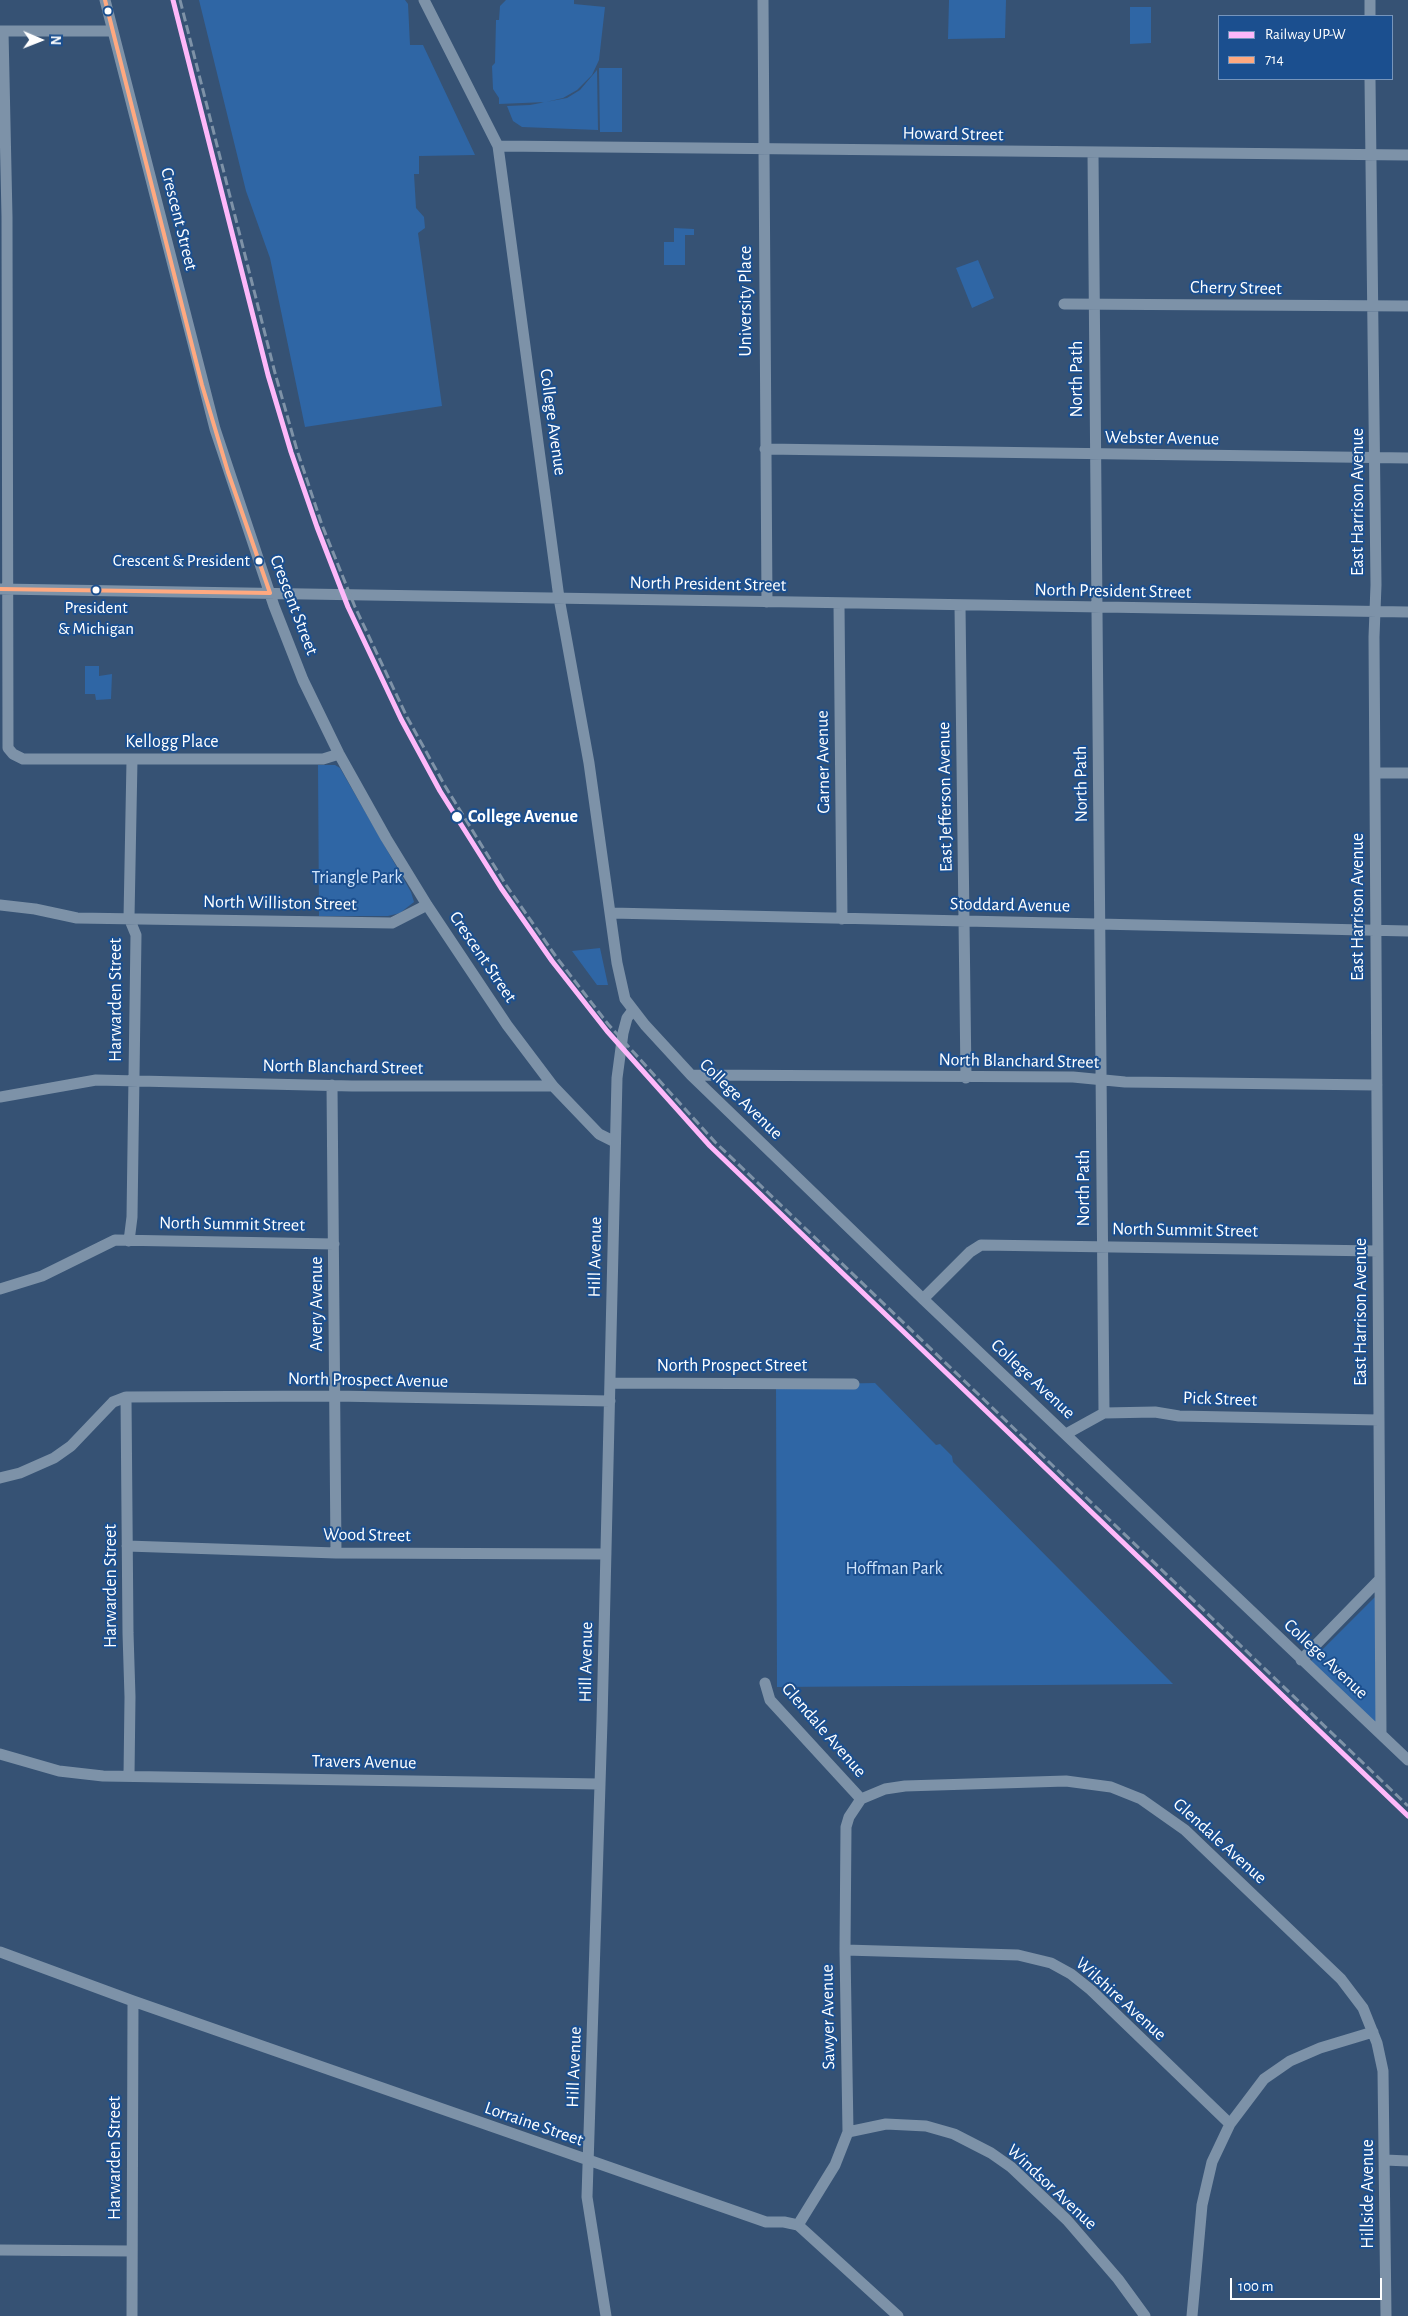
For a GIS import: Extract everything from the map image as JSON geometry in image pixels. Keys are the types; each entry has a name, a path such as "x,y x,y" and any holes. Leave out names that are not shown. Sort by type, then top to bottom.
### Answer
{"street":[{"name":"Crescent Street","path":"105,0 202,385 228,472 270,593 303,680 338,754 427,905 507,1025 553,1086 599,1134 615,1142"},
{"name":"College Avenue","path":"424,0 498,146 559,598 589,763 621,988 633,1010 691,1075 923,1299 1408,1760"},
{"name":"University Place","path":"763,0 767,602"},
{"path":"1370,0 1370,15"},
{"path":"4,589 2,31 113,31"},
{"name":"East Harrison Avenue","path":"1370,80 1375,458 1381,1734"},
{"name":"Howard Street","path":"498,146 1408,155"},
{"name":"North Path","path":"1093,153 1104,1414"},
{"name":"Cherry Street","path":"1064,304 1408,306"},
{"name":"Webster Avenue","path":"765,449 1408,458"},
{"name":"North President Street","path":"4,589 1408,612"},
{"name":"Kellogg Place","path":"4,589 8,748 13,754 23,759 322,760 338,754"},
{"name":"Garner Avenue","path":"838,604 842,919"},
{"name":"East Jefferson Avenue","path":"960,606 966,1078"},
{"name":"Harwarden Street","path":"129,1241 132,1217 136,935 129,918 132,760"},
{"path":"1375,773 1408,773"},
{"name":"North Williston Street","path":"0,905 35,909 77,918 392,923 427,905"},
{"name":"Stoddard Avenue","path":"611,913 1408,931"},
{"name":"Hill Avenue","path":"606,2316 587,2197 600,1784 618,1062 627,1018 633,1010"},
{"name":"North Blanchard Street","path":"691,1075 966,1078 1073,1077 1125,1082 1377,1085"},
{"name":"North Blanchard Street","path":"0,1097 96,1080 332,1085 553,1086"},
{"name":"Avery Avenue","path":"332,1085 336,1552"},
{"name":"North Summit Street","path":"0,1290 42,1276 115,1240 334,1244"},
{"name":"North Summit Street","path":"923,1299 970,1252 981,1245 1378,1251"},
{"name":"North Prospect Street","path":"610,1383 854,1384"},
{"name":"North Prospect Avenue","path":"126,1397 335,1396 610,1401"},
{"path":"0,1478 20,1473 54,1458 71,1446 113,1402 126,1397"},
{"name":"Harwarden Street","path":"126,1397 130,1697 129,1776"},
{"name":"Pick Street","path":"1066,1434 1104,1414 1155,1412 1180,1416 1379,1420"},
{"name":"Wood Street","path":"127,1546 336,1552 606,1554"},
{"path":"1301,1660 1380,1579"},
{"name":"Glendale Avenue","path":"765,1683 770,1700 861,1799 885,1789 905,1786 1066,1781 1111,1787 1141,1799 1157,1808 1186,1830 1341,1979 1363,2008 1373,2032 1383,2071 1385,2102"},
{"name":"Travers Avenue","path":"0,1754 59,1771 104,1776 600,1784"},
{"name":"Sawyer Avenue","path":"798,2225 835,2165 848,2132 845,1950 846,1827 849,1817 861,1799"},
{"name":"Wilshire Avenue","path":"845,1950 1018,1955 1051,1963 1071,1974 1091,1990 1230,2124"},
{"name":"Lorraine Street","path":"0,1952 134,2001 766,2222 784,2222 798,2225"},
{"name":"Harwarden Street","path":"132,2316 134,2001"},
{"path":"1192,2316 1202,2206 1212,2162 1230,2124 1264,2079 1284,2065 1307,2053 1373,2032"},
{"name":"Hillside Avenue","path":"1385,2102 1386,2316"},
{"name":"Windsor Avenue","path":"848,2132 886,2124 926,2126 954,2134 991,2153 1011,2167 1067,2220 1118,2279 1145,2316"},
{"path":"1385,2160 1408,2161"},
{"path":"798,2225 898,2316"},
{"path":"0,2250 132,2252"}],"green space":[{"path":"199,0 405,0 408,4 410,45 423,45 475,155 419,156 419,174 414,174 416,208 424,217 425,228 418,233 442,406 305,427 270,258 246,191"},
{"path":"506,0 574,0 574,4 605,7 599,60 592,75 577,90 563,98 546,102 499,104 499,98 493,89 492,66 495,63 496,20 499,20 500,6"},
{"path":"949,0 1006,0 1005,38 948,39"},
{"path":"1130,7 1151,7 1151,43 1130,44"},
{"path":"599,68 622,68 622,132 600,132"},
{"path":"597,70 598,130 522,127 513,121 507,106 530,105 567,98 580,90"},
{"path":"674,228 694,229 694,235 685,235 685,265 664,265 664,242 674,242"},
{"path":"978,260 994,298 972,308 956,268"},
{"path":"85,666 99,666 99,676 112,674 111,699 96,700 95,694 85,694"},
{"name":"Triangle Park","path":"318,765 335,765 340,768 411,892 414,902 400,913 388,916 319,916"},
{"path":"600,948 608,985 597,985 572,951"},
{"name":"Hoffman Park","path":"875,1383 936,1445 940,1444 952,1456 953,1462 1173,1684 777,1687 776,1385"},
{"path":"1377,1595 1378,1728 1309,1663"}],"railway":[{"path":"180,0 275,373 297,450 322,525 355,607 407,717 445,786 506,885 557,958 608,1024 715,1142 1408,1806"}],"rail line":[{"name":"UP-W","path":"173,0 268,375 291,452 317,527 348,607 401,719 440,791 501,888 552,961 607,1031 710,1146 1408,1816"}],"transit line":[{"name":"714","path":"105,0 202,385 228,472 270,593"},
{"name":"714","path":"0,589 270,593"}],"place":[{"name":"Crescent & President","path":"259,561"},
{"name":"President & Michigan","path":"96,590"},
{"name":"College Avenue","path":"457,817"}]}
